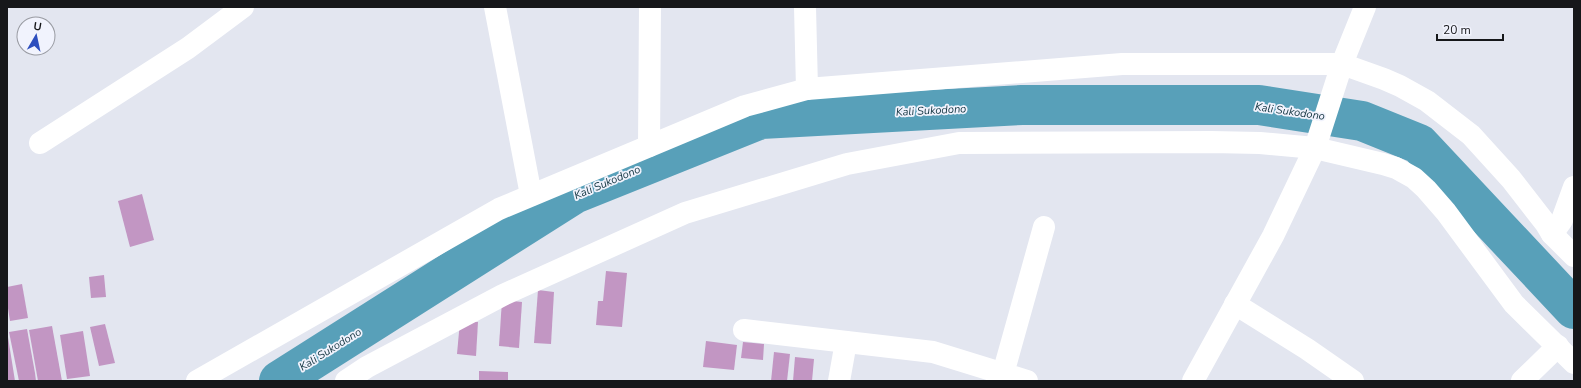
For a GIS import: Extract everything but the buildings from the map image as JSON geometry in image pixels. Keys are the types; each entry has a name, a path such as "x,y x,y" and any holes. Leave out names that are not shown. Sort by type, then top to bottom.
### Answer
{"street":[{"path":"40,143 188,48 243,7"},
{"path":"495,7 531,195"},
{"path":"649,146 650,7"},
{"path":"805,7 807,89"},
{"path":"1193,381 1273,236 1316,144 1342,64 1365,7"},
{"path":"197,381 499,209 745,106 807,89 1122,64 1342,64 1400,86 1427,102 1471,135 1511,179 1552,234 1574,256"},
{"path":"346,381 367,367 503,295 685,213 847,164 959,143 1218,142 1316,144 1383,164 1414,178 1426,189 1446,212 1514,304 1574,363"},
{"path":"1552,234 1562,220 1574,187"},
{"path":"1002,377 1044,227"},
{"path":"1236,304 1307,349 1353,381"},
{"path":"744,330 933,352 1002,377 1027,381"},
{"path":"839,381 846,342"},
{"path":"1522,381 1558,346"}],"waterway":[{"name":"Kali Sukodono","path":"279,381 574,194 761,119 1022,105 1259,105 1362,121 1419,144 1574,309"}]}
